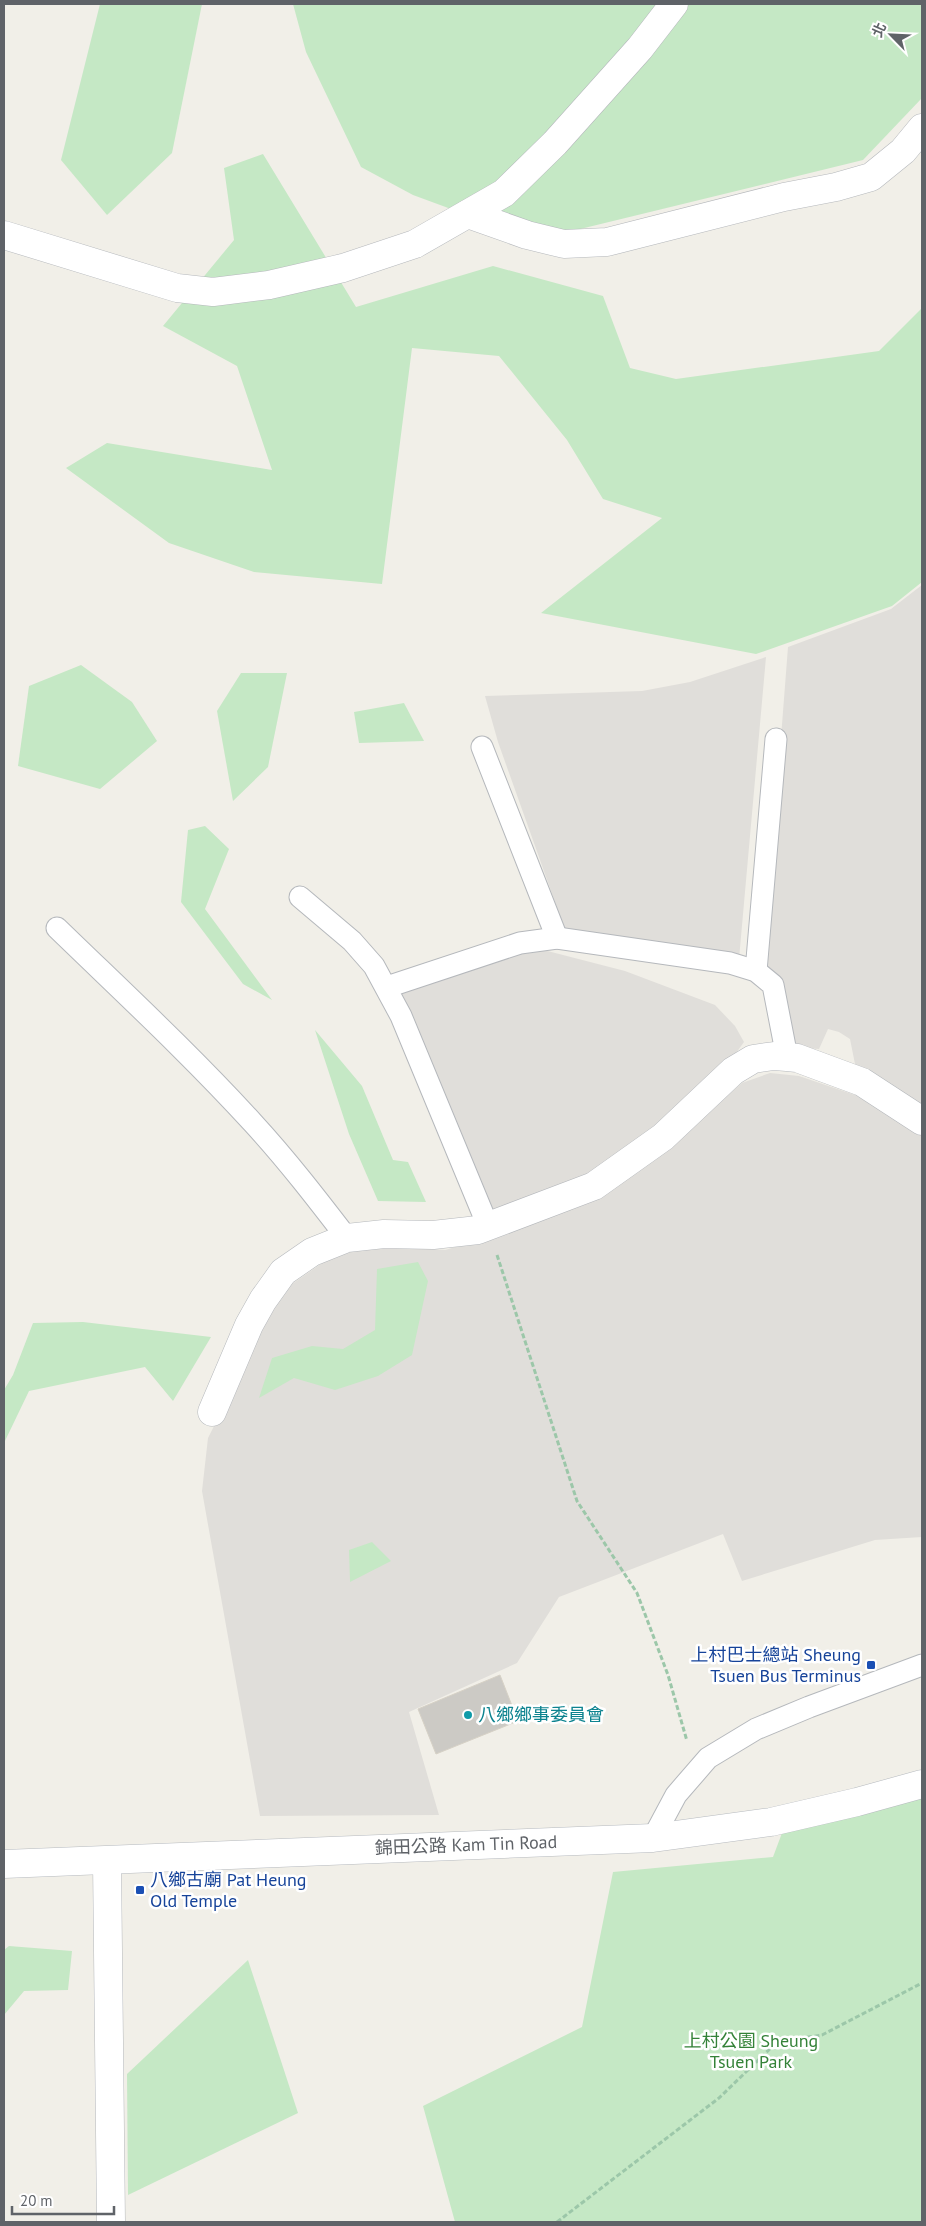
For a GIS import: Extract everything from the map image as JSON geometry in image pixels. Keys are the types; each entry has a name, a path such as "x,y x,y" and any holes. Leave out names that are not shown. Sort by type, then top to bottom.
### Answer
{"street":[{"path":"4,235 177,288 212,292 269,286 343,268 415,244 504,193 555,143 640,48 674,4"},
{"path":"468,214 527,235 564,244 608,242 784,197 836,187 872,177 903,151 922,128"},
{"path":"212,1412 249,1325 263,1300 283,1272 312,1252 347,1238 384,1234 433,1235 478,1230 594,1186 662,1137 733,1071 753,1059 774,1056 797,1058 862,1082 922,1121"},
{"name":"錦田公路 Kam Tin Road","path":"4,1864 653,1838 771,1822 858,1802 922,1784"},
{"path":"107,1861 111,2222"}],"lane":[{"path":"756,971 776,739"},
{"path":"482,748 557,938"},
{"path":"300,897 352,941 374,966 387,987 401,1016 488,1226"},
{"path":"57,928 196,1063 254,1124 292,1168 347,1238"},
{"path":"387,987 520,943 557,938 730,963 756,971 773,985 787,1057"},
{"path":"653,1838 676,1795 708,1758 756,1730 809,1707 922,1665"}],"path":[{"path":"488,1226 577,1501 637,1593 668,1675 696,1772"},
{"path":"557,2222 719,2098 777,2042 822,2036 922,1983"}],"shaded area":[{"path":"922,585 922,1108 856,1069 850,1039 839,1032 828,1029 819,1049 789,1047 763,970 788,647 891,609"},
{"path":"766,657 739,959 566,933 498,742 485,696 642,691 690,682"},
{"path":"532,947 625,971 715,1005 735,1026 744,1042 728,1064 657,1130 593,1178 492,1213 396,992"},
{"path":"770,1073 799,1076 855,1095 922,1134 922,1537 875,1540 742,1581 723,1534 559,1597 517,1663 409,1712 439,1815 260,1816 202,1491 208,1438 282,1291 328,1259 360,1247 400,1246 445,1250 494,1236 706,1114 742,1083"}],"green space":[{"path":"100,4 202,4 172,153 107,215 61,160"},
{"path":"293,4 922,4 922,98 863,160 535,240 413,195 361,167 306,52"},
{"path":"263,154 356,307 493,266 603,296 630,368 676,379 879,351 922,308 922,582 892,606 756,654 541,613 662,518 603,499 567,440 499,356 412,348 382,584 254,572 169,543 66,468 107,443 272,470 237,366 163,326 234,240 224,168"},
{"path":"81,665 132,702 157,741 100,789 18,766 29,686"},
{"path":"241,673 287,673 268,767 233,801 217,711"},
{"path":"404,703 424,741 359,743 354,712"},
{"path":"205,826 229,849 205,909 272,1000 243,984 181,902 188,830"},
{"path":"315,1030 362,1086 393,1160 408,1162 426,1202 378,1201 349,1134"},
{"path":"418,1262 428,1281 412,1355 378,1376 335,1390 294,1378 259,1398 272,1358 312,1346 343,1349 375,1330 377,1269"},
{"path":"83,1322 211,1337 173,1401 145,1367 29,1391 4,1443 4,1390 13,1375 33,1323"},
{"path":"372,1542 391,1561 350,1582 349,1550"},
{"name":"上村公園 Sheung Tsuen Park","path":"922,1798 922,2222 455,2222 423,2106 582,2027 613,1872 773,1857 785,1825"},
{"path":"9,1946 72,1951 68,1990 24,1991 4,2015 4,1950"},
{"path":"248,1960 298,2113 128,2195 127,2074"}],"building":[{"name":"八鄉鄉事委員會","path":"500,1675 518,1721 436,1754 418,1709"}],"place":[{"name":"上村巴士總站 Sheung Tsuen Bus Terminus","path":"871,1665"},
{"name":"八鄉鄉事委員會","path":"468,1715"},
{"name":"八鄉古廟 Pat Heung Old Temple","path":"140,1890"}]}
